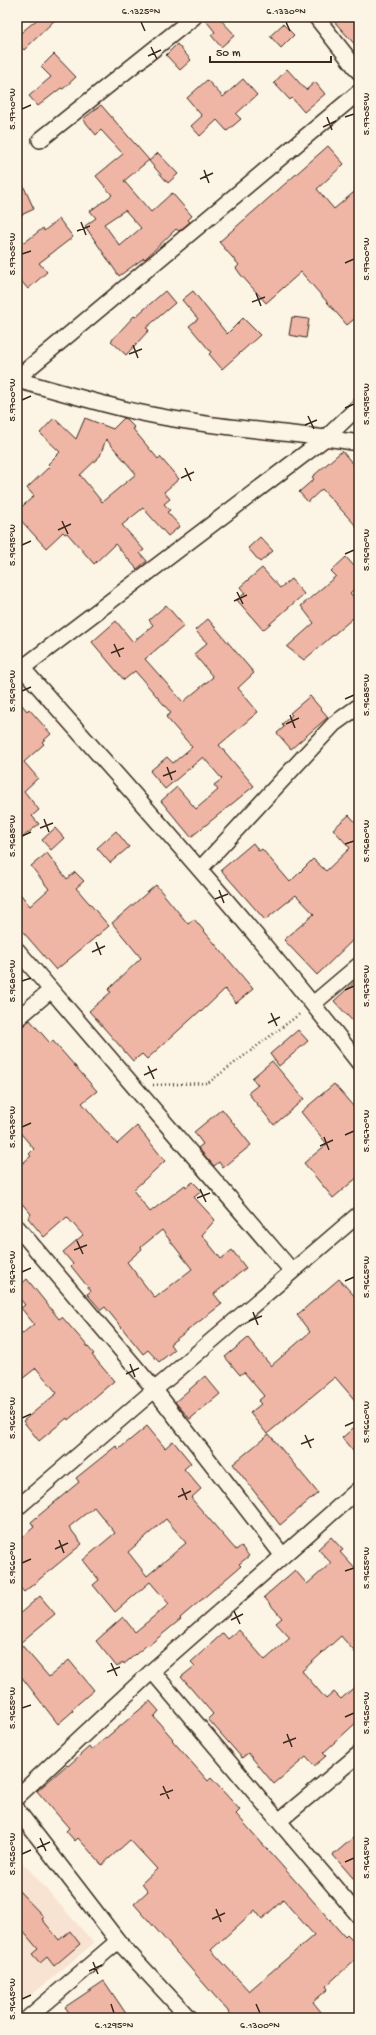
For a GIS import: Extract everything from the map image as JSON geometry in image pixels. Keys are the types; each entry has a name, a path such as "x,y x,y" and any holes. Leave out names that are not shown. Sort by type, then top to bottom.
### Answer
{"street":[{"path":"40,140 194,17"},
{"path":"316,17 359,72"},
{"path":"17,379 359,92"},
{"path":"17,379 137,412 220,426 359,442"},
{"path":"359,406 326,437 19,667 200,869 313,1004 359,1063"},
{"path":"200,869 334,724 359,706"},
{"path":"17,950 292,1271"},
{"path":"313,1004 359,965"},
{"path":"17,1018 51,990"},
{"path":"17,1508 359,1214"},
{"path":"17,1228 154,1389 283,1556"},
{"path":"17,1797 152,1671 359,1489"},
{"path":"152,1671 359,1916"},
{"path":"279,1821 359,1754"},
{"path":"17,1810 118,1941 189,2018"},
{"path":"28,2018 118,1941"}],"path":[{"path":"133,1085 208,1082 313,1004"}],"shaded area":[{"path":"17,1856 94,1943 17,2007"}],"building":[{"path":"40,17 58,17 24,50 17,43 17,36"},
{"path":"203,17 218,17 235,35 221,47 211,35 215,32"},
{"path":"330,17 352,17 359,25 359,49"},
{"path":"283,24 294,35 281,48 270,36"},
{"path":"177,44 191,60 180,70 166,55"},
{"path":"54,54 76,77 63,89 61,88 38,106 29,96 51,77 41,67"},
{"path":"287,69 306,90 315,82 325,94 304,112 292,98 290,100 274,83"},
{"path":"243,79 257,95 236,114 241,119 227,131 217,120 200,136 191,126 202,116 187,98 207,80 223,97"},
{"path":"101,105 149,160 124,181 151,212 172,193 192,216 188,220 190,222 179,231 176,229 145,259 144,258 119,276 85,226 96,218 90,211 112,195 96,176 123,154 101,130 96,135 83,119","holes":["125,210 141,228 120,246 104,224"]},
{"path":"328,146 344,164 317,189 334,209 359,188 359,315 347,325 301,272 266,303 241,275 236,268 239,265 219,242"},
{"path":"158,153 178,174 168,183 149,161"},
{"path":"17,172 34,209 17,217"},
{"path":"59,219 73,237 39,263 47,272 28,289 17,276 17,234 24,243 43,228 44,231"},
{"path":"165,291 175,303 146,328 149,330 126,355 111,341 134,316 135,317"},
{"path":"193,291 227,334 243,318 260,335 222,369 209,354 211,352 189,326 198,319 182,300"},
{"path":"292,317 309,319 306,338 289,335"},
{"path":"54,418 76,439 85,418 113,429 124,418 126,419 135,428 133,429 158,459 160,457 179,479 164,492 170,499 164,504 170,510 167,512 180,526 168,536 143,508 122,525 144,550 140,553 147,561 137,569 115,544 94,564 67,533 65,534 63,532 46,548 17,516 17,511 34,496 27,488 50,466 48,464 60,452 40,433","holes":["106,439 136,474 102,502 80,475 100,456"]},
{"path":"342,451 359,471 359,529 322,489 308,502 299,492 314,479 312,477"},
{"path":"260,537 273,551 260,562 248,548"},
{"path":"346,557 353,565 359,559 359,585 350,593 359,603 359,613 304,660 287,647 314,623 301,606 336,576 331,571"},
{"path":"262,568 280,588 291,579 304,594 263,630 237,600 245,593 240,587"},
{"path":"166,605 184,626 145,659 183,702 213,677 194,654 207,643 195,630 208,619 254,673 238,688 258,712 219,745 254,786 191,837 161,801 177,787 196,809 218,790 214,785 222,779 203,757 165,789 150,771 167,757 173,763 192,747 166,717 171,713 135,671 124,680 92,642 116,621 133,642 153,625 149,620"},
{"path":"310,696 328,717 291,749 277,733 284,727 282,724 292,715 290,713"},
{"path":"17,699 27,711 29,709 51,734 42,742 44,744 24,762 38,778 24,791 39,810 32,816 39,824 17,842"},
{"path":"349,815 359,826 359,934 317,975 284,940 314,914 296,895 265,920 221,870 253,843 259,851 262,849 290,882 313,859 326,871 350,848 333,829"},
{"path":"55,828 64,838 51,850 42,840"},
{"path":"116,831 129,847 110,863 97,848"},
{"path":"47,853 67,879 75,872 84,881 76,888 109,926 56,970 17,925 17,890 30,906 49,889 31,866"},
{"path":"156,885 188,924 194,919 253,989 236,1003 225,989 147,1059 142,1054 133,1061 89,1011 111,992 108,990 141,958 112,923"},
{"path":"359,978 359,1028 334,1001"},
{"path":"30,1020 50,1043 53,1041 97,1091 82,1103 117,1144 137,1126 165,1161 133,1190 150,1212 185,1185 186,1187 193,1182 202,1191 194,1197 215,1220 202,1235 221,1259 232,1250 246,1268 214,1294 222,1304 170,1344 174,1350 159,1362 148,1350 143,1354 105,1307 101,1310 87,1294 91,1291 71,1266 73,1264 63,1252 83,1235 67,1217 44,1237 28,1218 31,1214 17,1198 17,1168 31,1156 29,1154 34,1149 17,1129 17,1028 23,1026","holes":["162,1230 192,1269 155,1298 127,1262 142,1249 141,1247"]},
{"path":"298,1030 308,1041 279,1066 270,1054"},
{"path":"272,1061 304,1099 274,1125 248,1093 258,1085 252,1078"},
{"path":"334,1084 359,1113 359,1176 333,1198 304,1163 327,1144 301,1112"},
{"path":"222,1109 251,1145 223,1168 219,1162 214,1166 198,1148 203,1144 194,1132"},
{"path":"27,1279 59,1319 62,1317 83,1341 94,1354 92,1355 114,1381 68,1420 67,1418 39,1441 23,1421 57,1393 36,1368 17,1383 17,1338 34,1324 21,1308 25,1305 17,1295 17,1288"},
{"path":"339,1279 359,1301 359,1405 335,1377 267,1434 250,1413 261,1404 258,1401 264,1396 244,1372 240,1375 225,1357 248,1338 271,1366 310,1332 297,1315"},
{"path":"205,1376 220,1394 190,1419 175,1402"},
{"path":"359,1423 359,1458 342,1438"},
{"path":"147,1426 165,1448 173,1441 191,1463 184,1469 201,1489 191,1498 236,1550 241,1546 249,1556 239,1564 241,1566 180,1618 181,1619 124,1664 123,1662 117,1667 96,1641 123,1617 135,1632 169,1604 150,1582 115,1612 93,1585 99,1580 83,1560 115,1533 94,1507 69,1527 82,1544 24,1592 17,1584 17,1542 34,1527 31,1522 79,1482 76,1478 116,1446 119,1449","holes":["166,1519 186,1543 147,1576 128,1552"]},
{"path":"269,1434 318,1493 280,1525 233,1464"},
{"path":"331,1537 343,1550 340,1552 359,1573 359,1657 341,1636 302,1671 326,1699 334,1692 341,1699 359,1683 359,1720 323,1753 326,1756 314,1766 306,1757 274,1784 248,1753 242,1758 208,1719 213,1714 181,1677 195,1666 191,1662 223,1633 228,1639 239,1630 265,1660 290,1638 276,1623 282,1618 264,1597 295,1570 307,1584 331,1563 318,1549"},
{"path":"40,1596 55,1614 20,1643 49,1677 69,1660 94,1690 72,1709 73,1711 58,1724 17,1671 17,1616"},
{"path":"150,1701 159,1711 154,1717 173,1739 172,1740 208,1781 211,1778 240,1810 236,1814 345,1937 347,1935 359,1947 359,1956 326,1986 328,1989 313,2002 326,2018 234,2018 134,1904 148,1891 142,1883 157,1869 130,1840 102,1865 78,1838 75,1841 66,1831 69,1828 37,1791 89,1747 91,1750","holes":["283,1900 314,1935 249,1991 211,1950 255,1910 262,1919"]},
{"path":"359,1833 359,1885 333,1855"},
{"path":"17,1889 44,1917 42,1919 59,1940 70,1931 80,1944 54,1966 47,1957 40,1963 32,1954 38,1949 17,1924"},
{"path":"104,1981 129,2018 73,2018 65,2007"}]}
